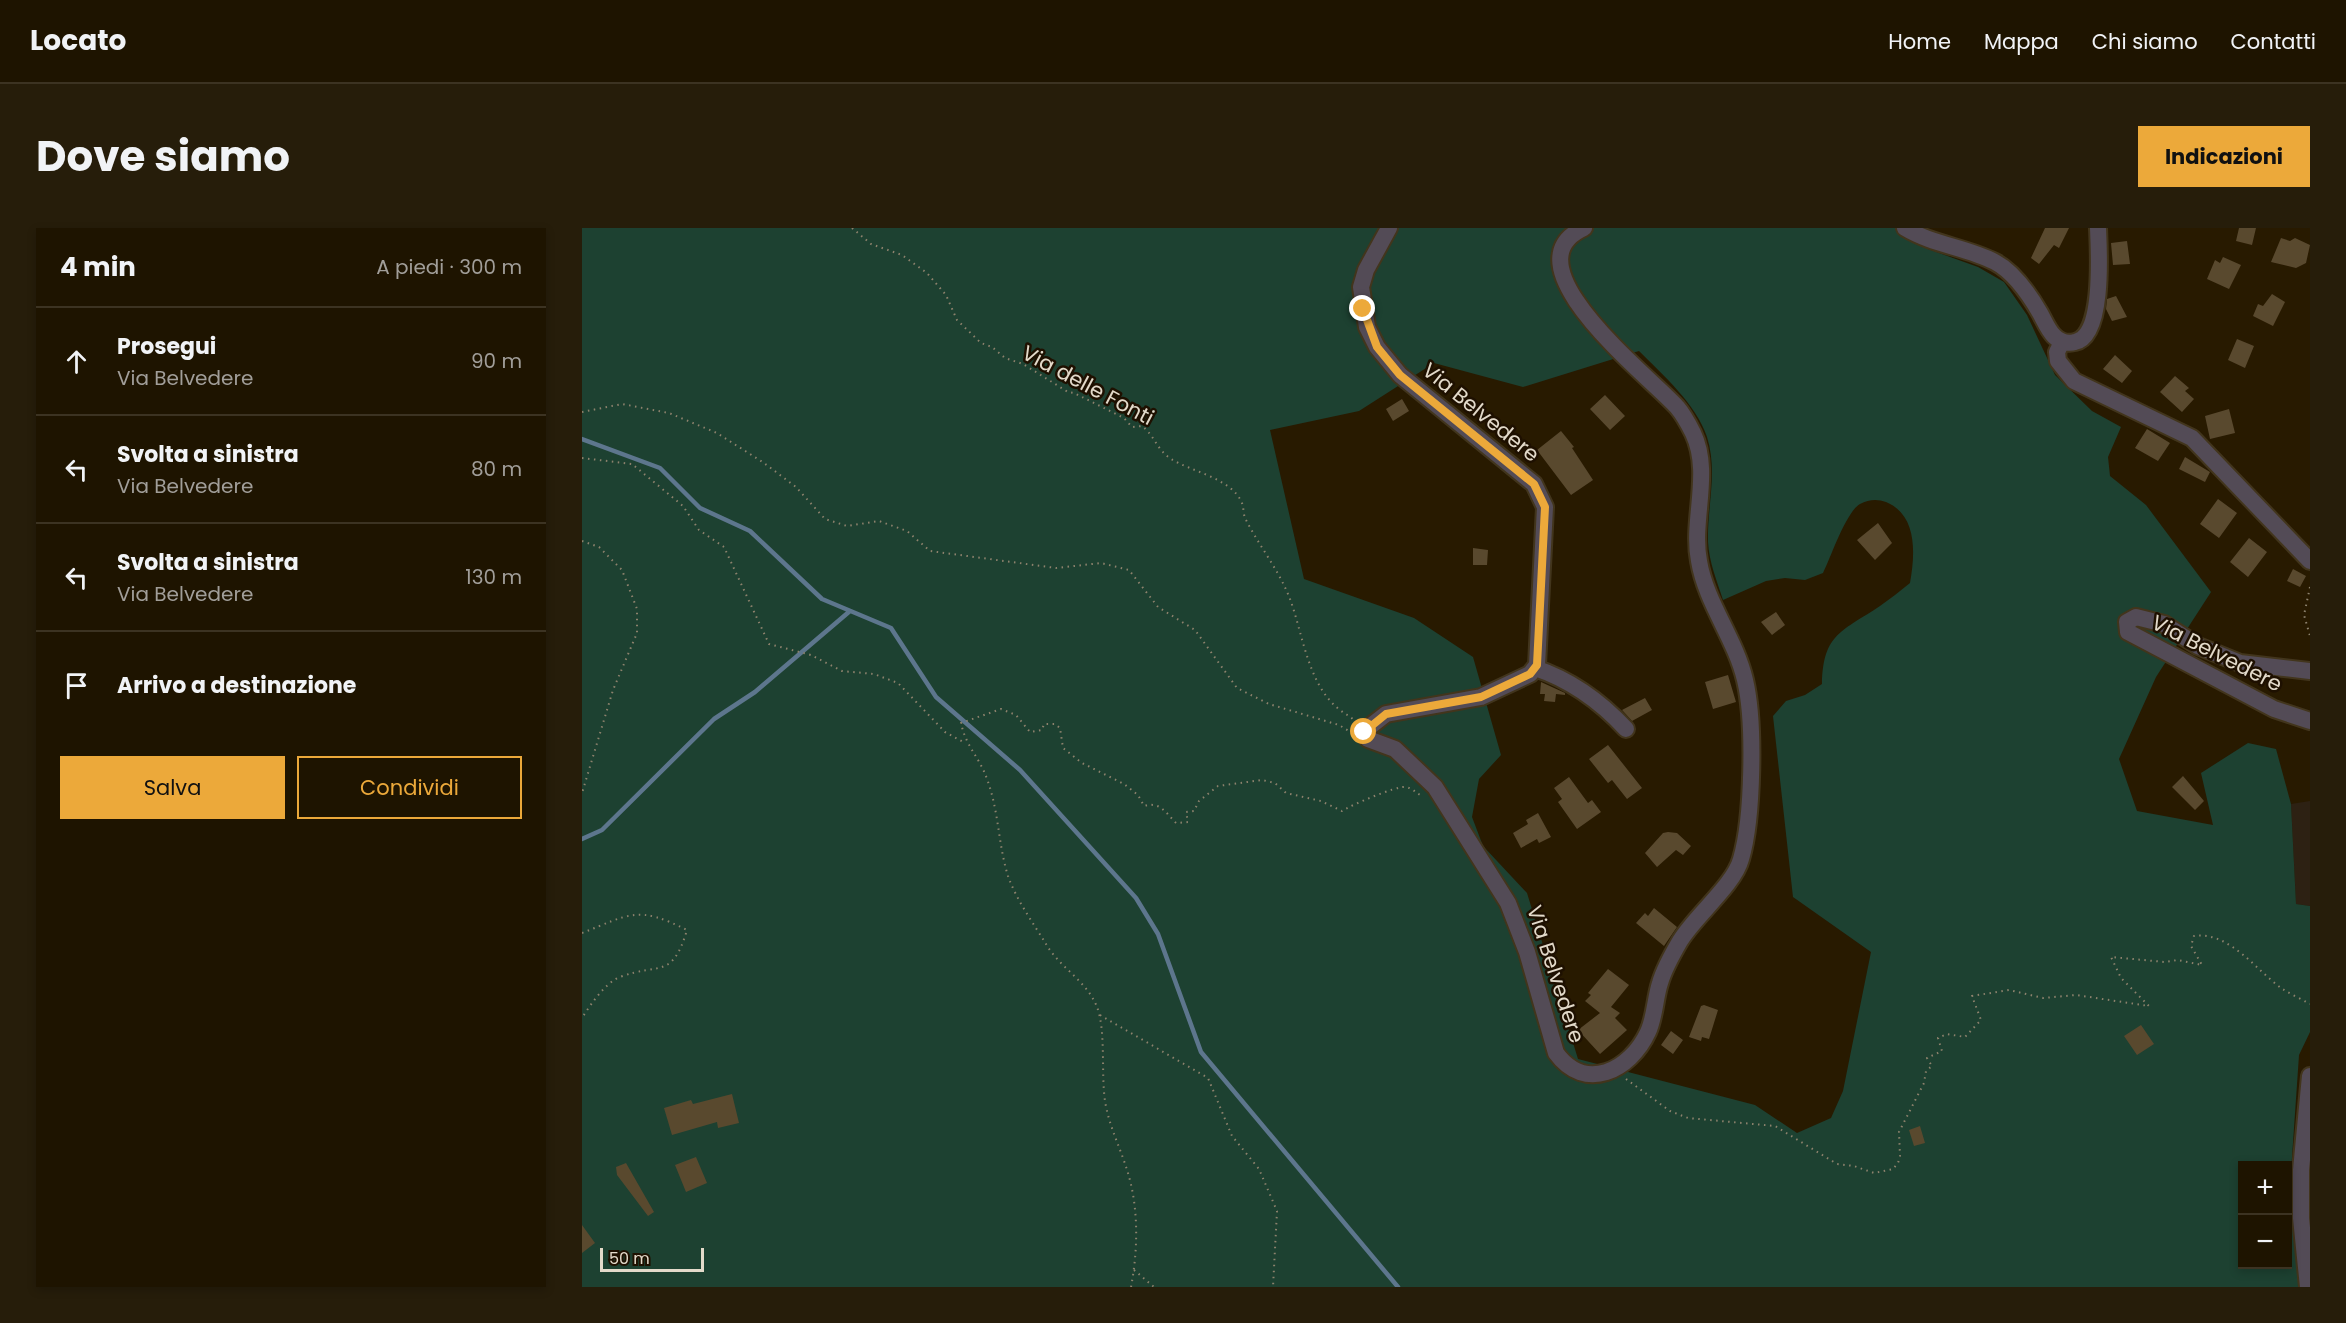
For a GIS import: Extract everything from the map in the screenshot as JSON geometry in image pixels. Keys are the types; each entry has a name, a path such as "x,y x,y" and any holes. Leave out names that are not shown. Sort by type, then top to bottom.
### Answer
{"street":[{"name":"Via Belvedere","path":"1389,228 1366,270 1361,287 1367,327 1377,347 1400,375 1534,484 1545,507 1539,638 1535,668"},
{"name":"Via Belvedere","path":"1368,739 1395,749 1442,797 1508,903 1527,952 1556,1053 1565,1066 1577,1073 1595,1076 1633,1056 1648,1032 1660,981 1681,940 1740,862 1745,838 1751,756 1745,681 1726,627 1707,588 1698,559 1701,461 1694,435 1678,409 1604,336 1566,285 1558,259 1563,242 1573,233 1584,228"},
{"path":"1905,228 1922,238 1995,262 2029,294 2053,335 2062,342 2072,343 2081,341 2093,325 2099,260 2098,228"},
{"path":"2062,342 2057,352 2058,361 2074,381 2192,438 2310,561"},
{"name":"Via Belvedere","path":"2310,671 2240,663 2198,646 2164,624 2136,617 2127,622 2128,632 2274,709 2310,721"},
{"path":"1368,739 1364,732 1386,714 1481,697 1530,674 1535,668 1558,676 1605,706 1626,729"},
{"path":"2308,1287 2301,1218 2301,1170 2310,1076"}],"path":[{"name":"Via delle Fonti","path":"852,228 871,244 902,255 927,273 946,295 957,320 981,343 992,346 1005,358 1023,364 1068,392 1124,418 1132,427 1142,426 1151,433 1154,444 1172,459 1199,470 1226,486 1241,500 1244,517 1290,598 1308,656 1320,684 1340,710 1348,714"},
{"path":"582,412 622,404 669,413 717,433 764,462 796,487 825,519 847,526 879,521 907,531 930,551 1056,568 1101,563 1123,567 1134,576 1158,607 1195,630 1237,688 1269,704 1339,725 1368,739"},
{"path":"582,458 632,464 683,506 699,530 724,547 769,644 812,655 842,671 874,674 898,684 945,732 965,743 977,756 987,778 1009,878 1047,947 1081,982 1096,1004 1100,1015 1102,1083 1107,1116 1133,1190 1136,1214 1134,1270 1131,1287"},
{"path":"582,541 599,547 622,570 637,609 637,633 613,690 582,793"},
{"path":"2310,587 2304,615 2310,636"},
{"path":"965,743 962,720 1001,709 1016,715 1030,732 1042,730 1044,724 1055,724 1060,728 1064,748 1082,763 1116,778 1138,795 1144,806 1150,804 1160,806 1176,823 1188,822 1186,812 1194,811 1199,801 1218,786 1234,782 1269,781 1286,793 1321,801 1342,811 1365,798 1381,796 1403,787 1413,789 1434,803 1442,797"},
{"path":"582,933 634,914 658,915 687,930 679,955 658,969 619,977 598,996 582,1018"},
{"path":"1605,1072 1631,1080 1670,1111 1688,1118 1775,1126 1837,1164 1854,1166 1874,1173 1893,1169 1898,1163 1899,1132 1924,1083 1926,1071 1932,1066 1928,1058 1942,1051 1938,1038 1947,1034 1965,1037 1981,1020 1972,996 2009,990 2043,998 2076,995 2149,1006 2121,978 2111,957 2165,962 2178,960 2202,965 2191,946 2194,936 2200,935 2217,939 2237,950 2281,988 2310,1004"},
{"path":"1100,1015 1208,1078 1232,1137 1259,1169 1277,1211 1274,1287"},
{"path":"1134,1270 1154,1287"}],"shaded area":[{"path":"2310,801 2310,906 2296,904 2291,804"}],"green space":[{"path":"582,228 1927,228 1928,249 1978,267 2004,282 2027,315 2055,375 2092,411 2121,427 2108,457 2110,476 2146,505 2211,592 2156,677 2119,759 2137,811 2213,825 2201,773 2248,743 2276,749 2291,804 2296,904 2310,906 2310,1032 2299,1055 2292,1161 2238,1161 2238,1269 2292,1269 2292,1172 2310,1172 2310,1287 582,1287","holes":["1639,351 1668,380 1695,413 1707,437 1712,463 1708,542 1723,600 1766,581 1785,578 1805,580 1823,573 1849,516 1860,504 1867,501 1883,501 1896,508 1904,516 1912,537 1913,560 1910,583 1838,635 1826,654 1822,684 1805,695 1786,701 1773,716 1793,897 1871,952 1843,1091 1831,1118 1797,1133 1755,1105 1578,1059 1527,893 1483,846 1472,817 1479,779 1501,755 1473,657 1414,618 1304,579 1270,430 1359,411 1434,363 1523,387"]}],"building":[{"path":"2045,228 2069,228 2059,248 2054,245 2039,264 2031,258"},
{"path":"2239,228 2256,228 2252,245 2236,241"},
{"path":"2281,238 2290,241 2295,238 2310,245 2306,263 2296,268 2271,262"},
{"path":"2127,241 2130,264 2113,265 2111,243"},
{"path":"2223,257 2241,265 2229,289 2207,279 2215,260 2220,263"},
{"path":"2272,294 2285,302 2273,326 2253,316 2258,304 2263,306"},
{"path":"2116,296 2127,317 2112,321 2106,309 2107,299"},
{"path":"2237,339 2254,346 2245,368 2228,360"},
{"path":"2115,355 2132,371 2122,383 2103,369"},
{"path":"2175,376 2189,388 2185,391 2194,399 2182,412 2160,392"},
{"path":"1605,395 1625,416 1610,430 1590,409"},
{"path":"1402,399 1409,411 1393,421 1386,409"},
{"path":"2229,409 2235,433 2210,439 2205,416"},
{"path":"2147,429 2170,443 2158,461 2135,448"},
{"path":"1561,431 1574,447 1572,448 1593,480 1571,495 1537,450"},
{"path":"2185,457 2210,472 2205,482 2179,469"},
{"path":"2218,499 2237,513 2219,538 2200,524"},
{"path":"1878,523 1892,543 1875,560 1857,540"},
{"path":"2249,538 2267,552 2248,577 2230,562"},
{"path":"1473,548 1488,550 1487,565 1473,565"},
{"path":"2293,569 2306,576 2300,587 2287,581"},
{"path":"1776,612 1785,625 1772,635 1761,622"},
{"path":"1728,675 1736,702 1713,709 1705,682"},
{"path":"1541,682 1565,695 1556,694 1555,702 1544,701 1545,694 1540,694"},
{"path":"1645,698 1652,710 1632,721 1622,710"},
{"path":"1608,745 1642,788 1627,799 1612,780 1608,783 1589,759"},
{"path":"2183,776 2204,801 2195,810 2172,787"},
{"path":"1569,777 1588,803 1592,800 1601,812 1577,829 1558,802 1562,799 1554,788"},
{"path":"1538,813 1551,837 1539,843 1537,839 1521,848 1513,833 1528,824 1526,820"},
{"path":"1663,833 1677,833 1691,846 1683,855 1676,850 1657,867 1645,853"},
{"path":"1654,908 1677,927 1664,946 1636,923 1645,913 1648,916"},
{"path":"1608,969 1629,985 1611,1007 1620,1013 1615,1018 1627,1030 1600,1054 1578,1030 1600,1013 1585,1001 1591,995 1588,993"},
{"path":"1701,1006 1718,1010 1709,1039 1702,1037 1701,1041 1689,1037"},
{"path":"2141,1025 2154,1044 2137,1055 2124,1036"},
{"path":"1671,1031 1683,1040 1673,1054 1661,1045"},
{"path":"732,1094 739,1123 718,1128 717,1122 672,1135 664,1108 691,1100 693,1104"},
{"path":"1920,1126 1925,1143 1914,1146 1909,1130"},
{"path":"696,1157 707,1183 686,1192 675,1165"},
{"path":"626,1163 654,1212 648,1216 617,1175 616,1167"},
{"path":"582,1225 595,1243 582,1253"}],"waterway":[{"path":"582,439 660,468 700,508 750,531 822,599 891,628 936,697 1020,770 1136,898 1158,934 1201,1052 1398,1287"},
{"path":"582,839 602,830 714,719 755,692 850,611"}],"route":[{"path":"1363,309 1367,327 1377,347 1400,375 1534,484 1545,507 1537,665 1530,674 1481,697 1386,714 1364,732"}]}
